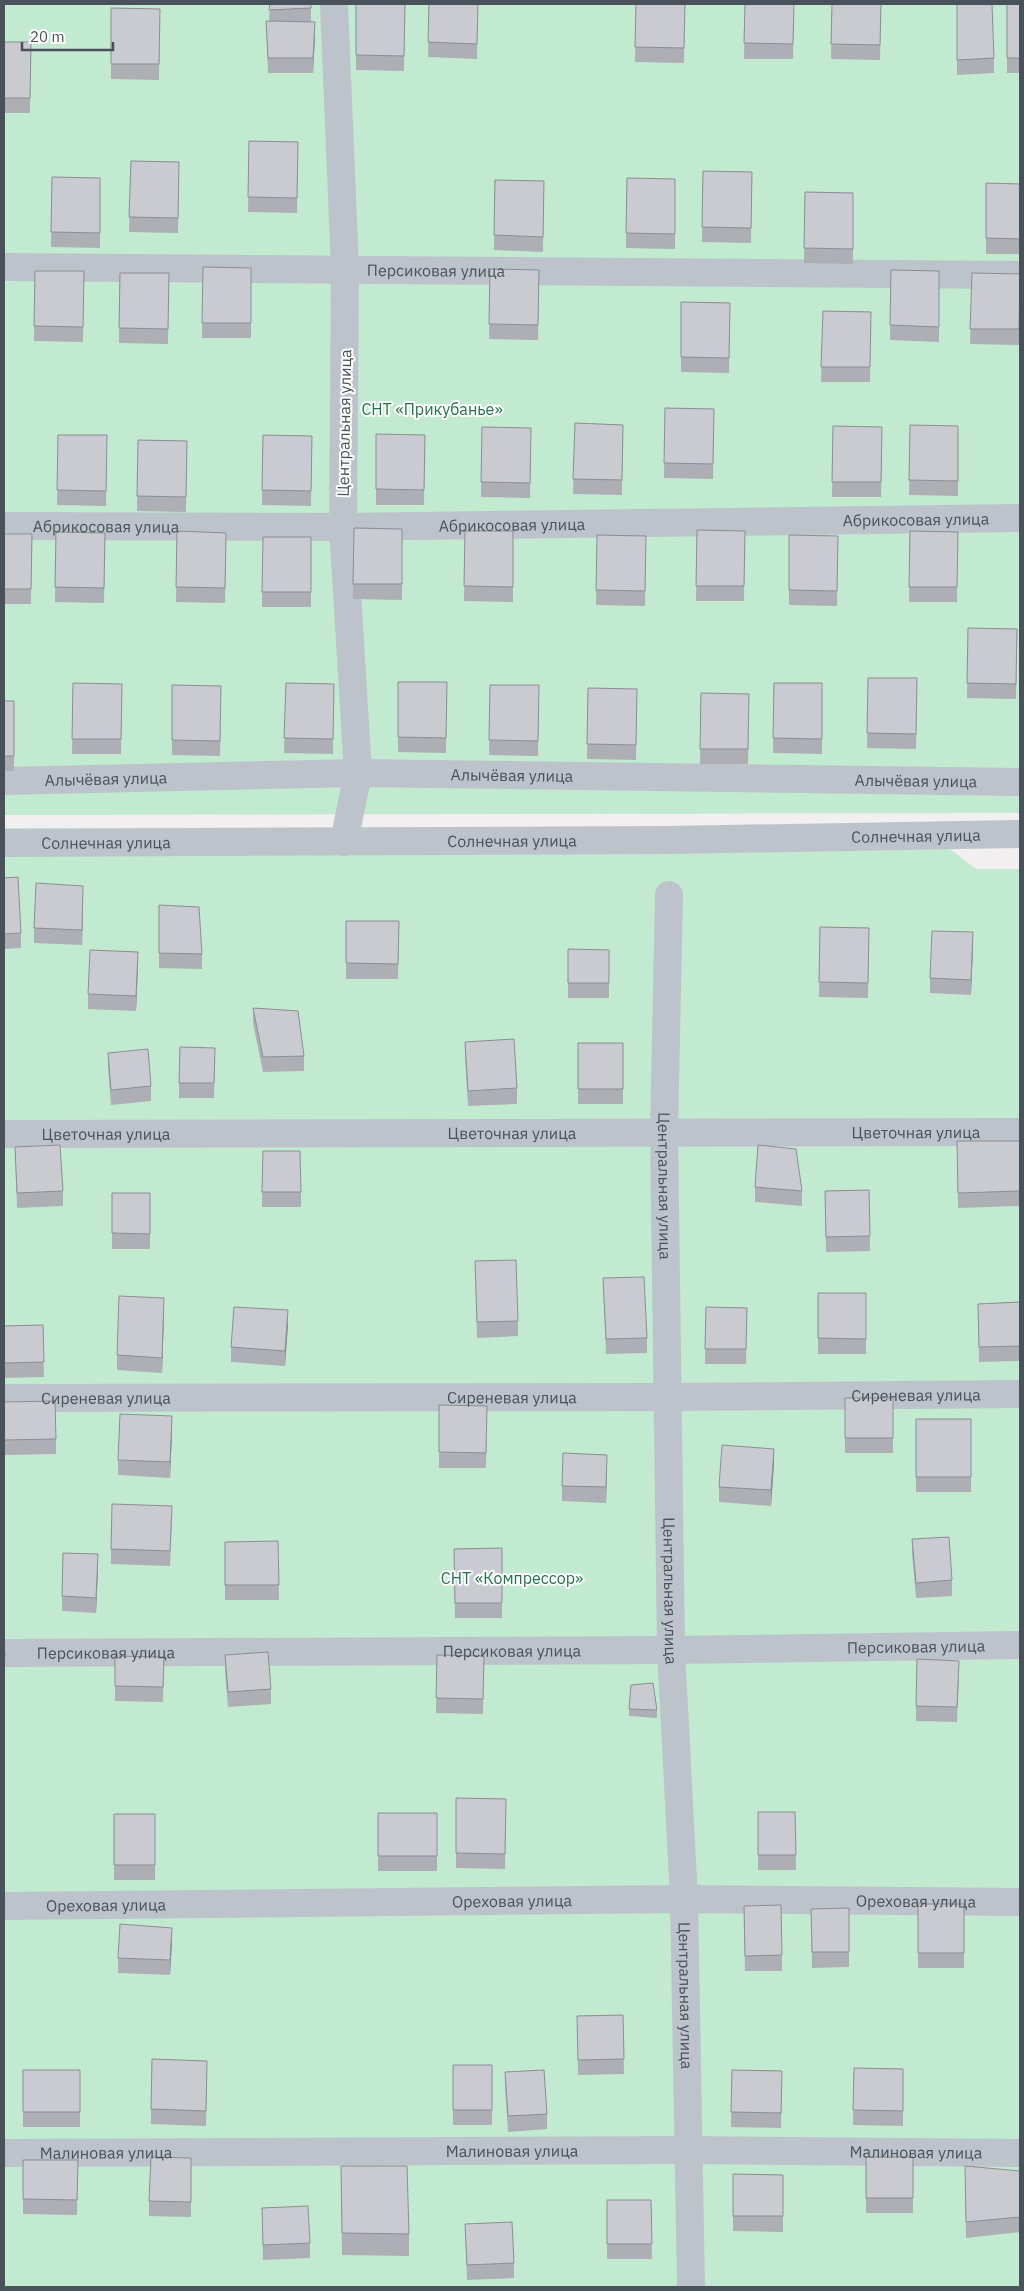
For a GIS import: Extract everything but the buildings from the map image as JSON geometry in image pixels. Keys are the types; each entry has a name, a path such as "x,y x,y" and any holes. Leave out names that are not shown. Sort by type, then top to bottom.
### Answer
{"street":[{"name":"Центральная улица","path":"334,4 345,269 343,527 358,773 344,842"},
{"name":"Персиковая улица","path":"4,267 1020,275"},
{"name":"Абрикосовая улица","path":"4,526 343,527 1020,518"},
{"name":"Алычёвая улица","path":"4,781 358,773 1020,782"},
{"name":"Солнечная улица","path":"4,843 668,840 1020,834"},
{"name":"Центральная улица","path":"669,895 664,1132 667,1397 671,1650 684,1899 691,2287"},
{"name":"Цветочная улица","path":"4,1134 1020,1132"},
{"name":"Сиреневая улица","path":"4,1398 667,1397 1020,1394"},
{"name":"Персиковая улица","path":"4,1653 671,1650 1020,1645"},
{"name":"Ореховая улица","path":"4,1906 684,1899 1020,1902"},
{"name":"Малиновая улица","path":"4,2153 690,2150 1020,2153"}],"green space":[{"name":"СНТ «Прикубанье»","path":"4,4 1020,4 1020,813 4,815"},
{"name":"СНТ «Компрессор»","path":"921,827 976,869 1020,869 1020,2287 4,2287 4,828"}]}
